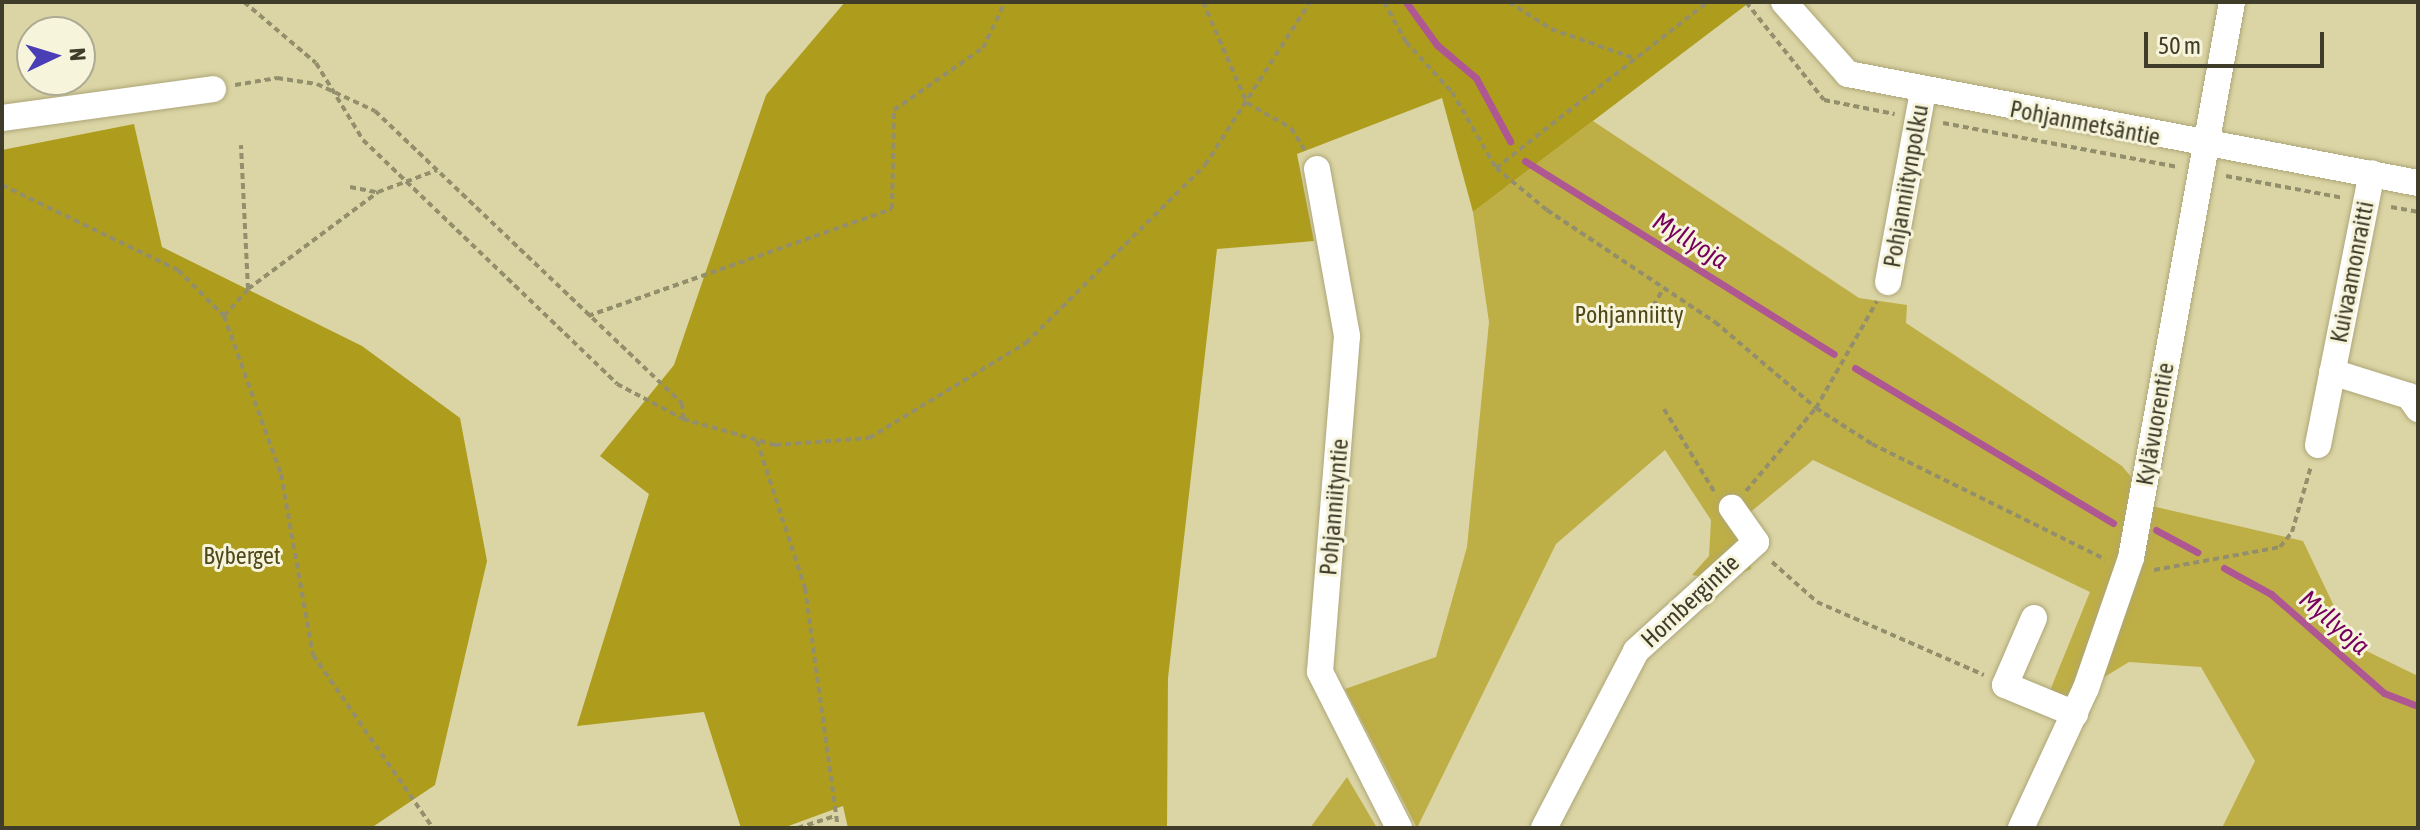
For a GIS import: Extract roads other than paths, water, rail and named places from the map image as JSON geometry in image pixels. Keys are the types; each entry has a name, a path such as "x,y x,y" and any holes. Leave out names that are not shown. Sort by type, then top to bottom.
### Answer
{"street":[{"name":"Pohjanmetsäntie","path":"1784,2 1848,74 2204,147 2418,183"},
{"name":"Kylävuorentie","path":"2021,828 2075,714 2127,571 2232,2"},
{"path":"2,118 213,89"},
{"name":"Pohjanniitynpolku","path":"1888,282 1923,91"},
{"name":"Pohjanniityntie","path":"1317,169 1347,336 1320,672 1399,828"},
{"name":"Kuivaamonraitti","path":"2318,445 2372,173"},
{"name":"Kuivaamonraitti","path":"2332,372 2409,396 2418,409"},
{"name":"Hornbergintie","path":"1544,828 1636,651 1756,542 1732,508"},
{"path":"2034,618 2005,685 2075,714"}],"waterway":[{"name":"Myllyoja","path":"1406,2 1437,45 1476,78 1510,141"},
{"name":"Myllyoja","path":"1525,161 1834,354"},
{"name":"Myllyoja","path":"1855,368 2113,523"},
{"name":"Myllyoja","path":"2156,530 2197,552"},
{"name":"Myllyoja","path":"2224,568 2271,594 2384,693 2418,706"}],"park label":[{"name":"Pohjanniitty","path":"1629,315"},
{"name":"Byberget","path":"242,556"}]}
